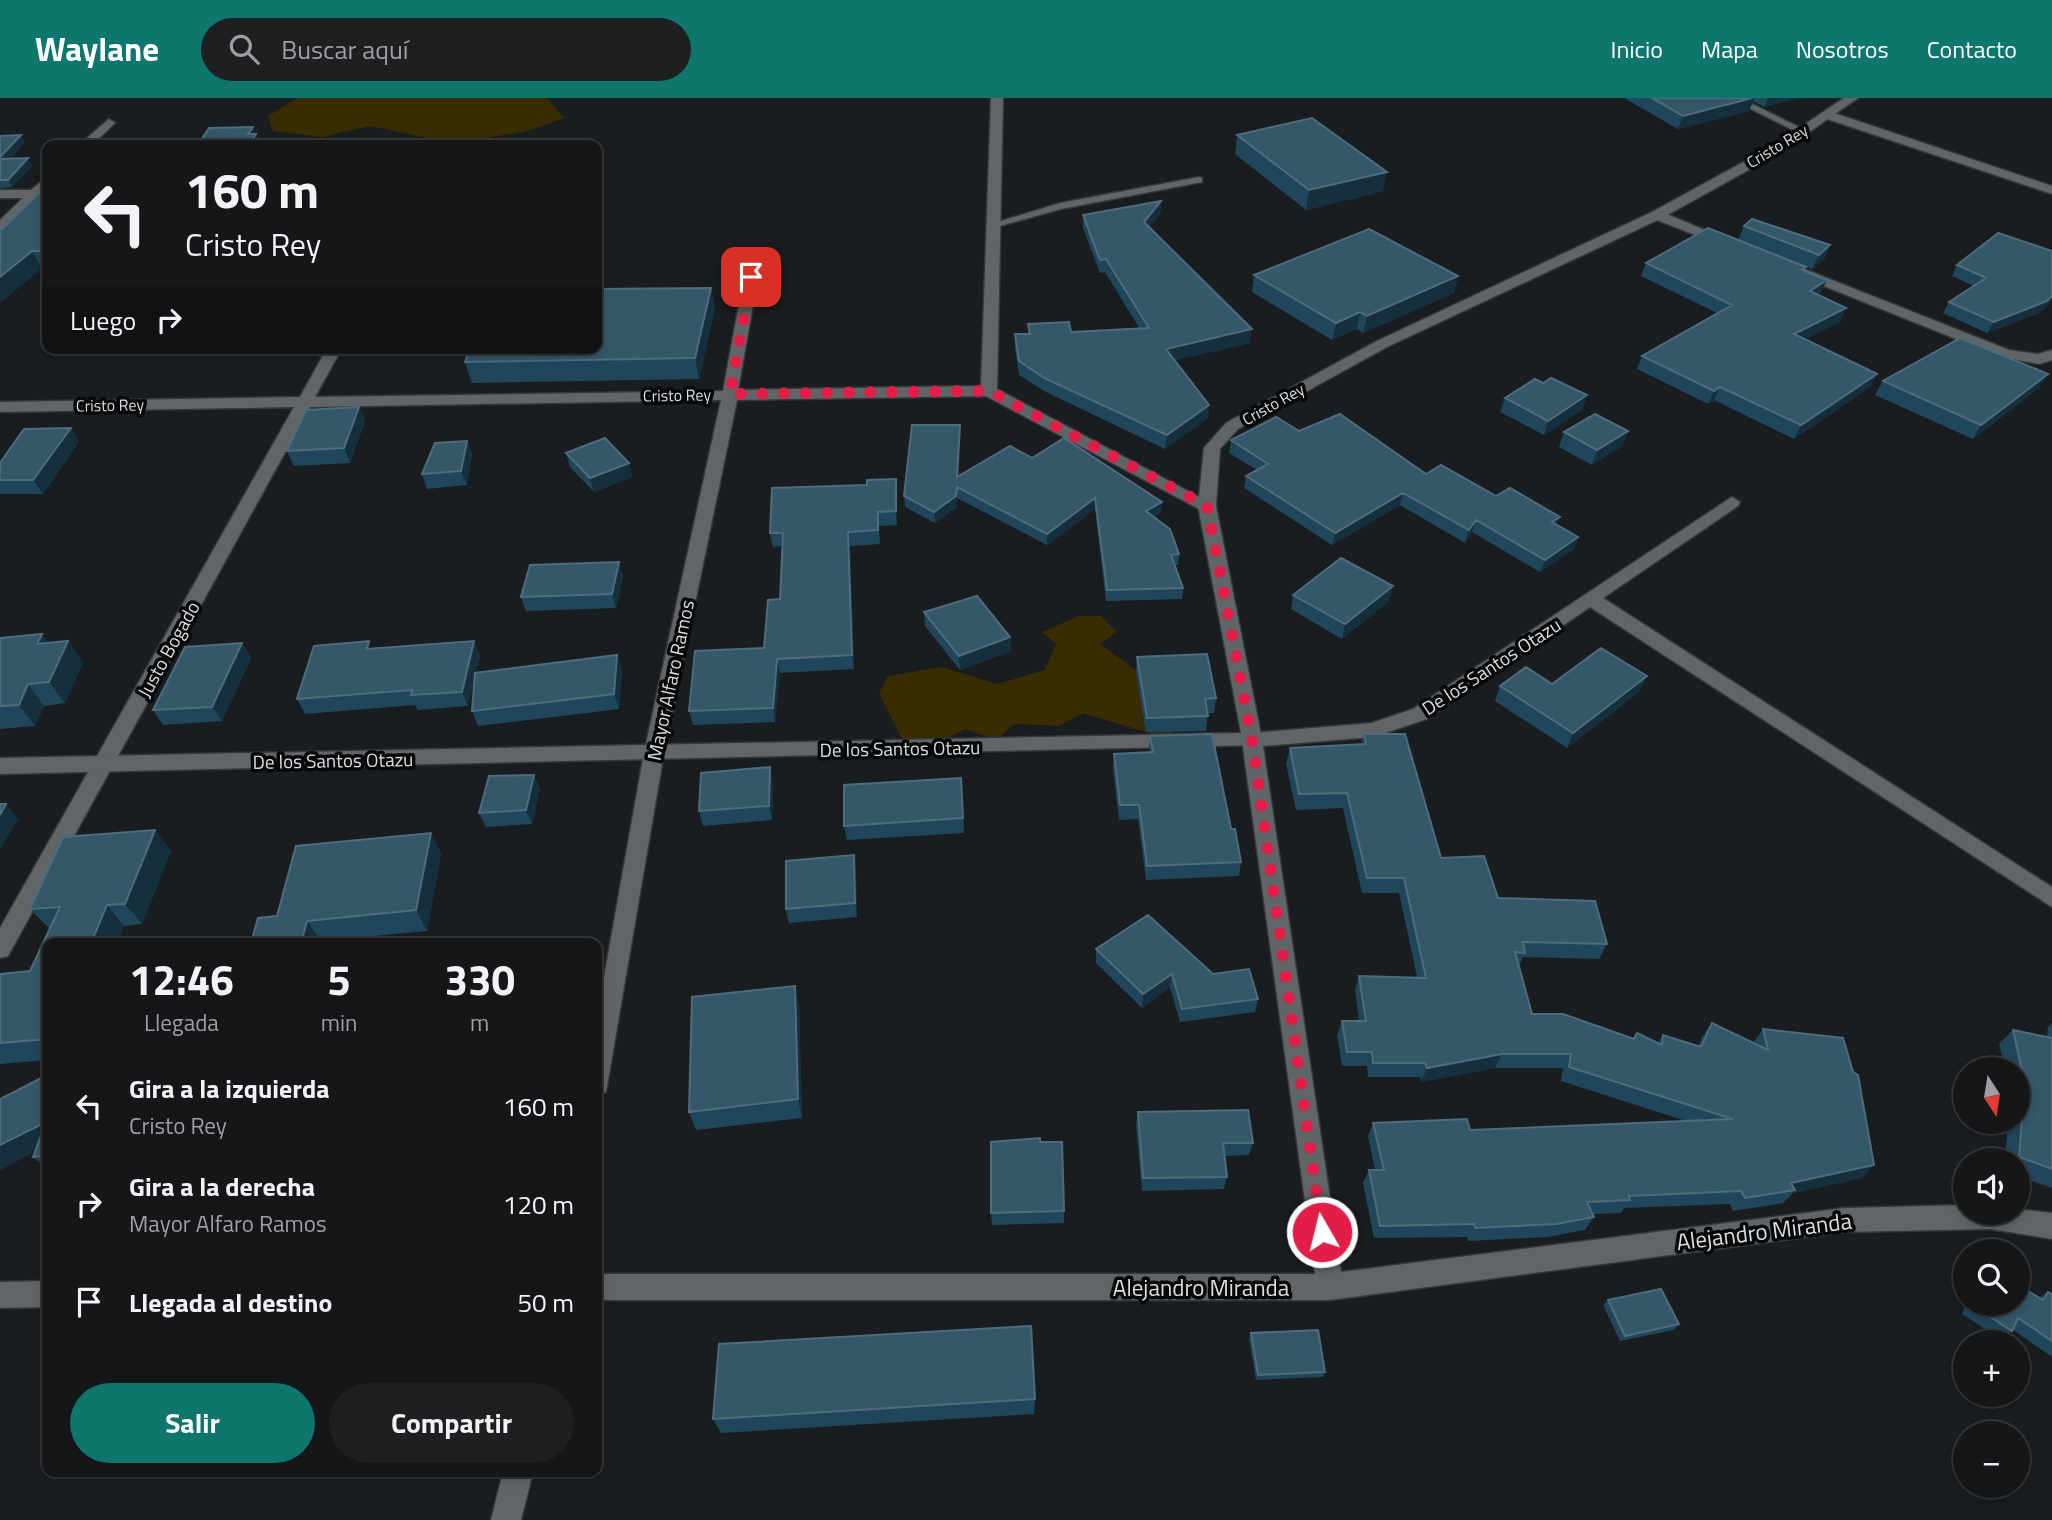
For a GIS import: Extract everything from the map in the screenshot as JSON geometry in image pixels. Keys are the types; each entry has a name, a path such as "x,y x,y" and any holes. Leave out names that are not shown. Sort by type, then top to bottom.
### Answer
{"street":[{"path":"989,391 997,98"},
{"name":"Cristo Rey","path":"0,407 989,391 1207,506 1212,448 1232,426 1382,344 1657,215 1775,150 1852,98"},
{"path":"1828,115 2052,190"},
{"path":"90,140 109,123"},
{"path":"0,228 42,185"},
{"path":"0,194 42,194"},
{"path":"1657,215 1735,246"},
{"path":"1786,266 2006,354 2039,359 2052,355"},
{"name":"Mayor Alfaro Ramos","path":"602,1055 654,753 730,394 751,277"},
{"name":"Justo Bogado","path":"0,949 332,354"},
{"name":"De los Santos Otazu","path":"0,766 1252,740 1373,730 1420,714 1592,600 1731,502"},
{"path":"1207,506 1252,740 1330,1287"},
{"path":"1592,600 2052,898"},
{"name":"Alejandro Miranda","path":"602,1287 1330,1287 1843,1220 1990,1217 2052,1226"},
{"path":"0,1295 42,1294"},
{"path":"506,1520 517,1477"}],"lane":[{"path":"1733,98 1802,131"},
{"path":"993,225 1060,206 1199,180"}],"shaded area":[{"path":"297,98 547,98 564,118 528,131 487,138 429,138 370,126 321,137 273,131 268,116"},
{"path":"1079,616 1101,616 1117,632 1100,644 1162,689 1194,692 1169,739 1083,713 1059,726 1014,724 997,740 965,729 932,747 902,739 879,693 888,676 942,667 997,684 1045,670 1056,644 1042,632"}],"building":[{"path":"1652,98 1752,98 1683,116"},
{"path":"1312,118 1387,172 1309,190 1237,135"},
{"path":"253,127 248,134 256,134 252,140 201,140 209,128"},
{"path":"21,135 0,157 0,136"},
{"path":"28,158 8,180 0,180 0,159"},
{"path":"42,190 42,251 32,251 0,277 0,231"},
{"path":"1161,201 1144,222 1252,329 1166,349 1209,405 1167,435 1044,378 1019,361 1015,334 1030,334 1028,324 1069,322 1071,332 1149,328 1106,259 1100,260 1083,215"},
{"path":"1752,219 1830,245 1819,255 1744,226"},
{"path":"1708,228 1806,267 1802,270 1827,280 1810,291 1846,308 1794,334 1877,374 1801,425 1720,387 1714,391 1642,356 1732,305 1646,263"},
{"path":"1369,229 1458,276 1367,316 1360,312 1336,323 1254,275"},
{"path":"1998,233 2052,251 2052,296 2047,301 1994,322 1949,302 1986,278 1957,265"},
{"path":"711,288 695,358 465,362 468,354 602,354 602,289"},
{"path":"1960,338 2048,374 1981,425 1883,381"},
{"path":"1551,378 1587,395 1548,421 1505,398 1535,379 1543,383"},
{"path":"359,407 344,448 287,451 306,410"},
{"path":"1340,414 1426,474 1441,465 1496,496 1510,488 1560,517 1552,522 1578,537 1545,560 1476,520 1469,530 1403,493 1335,533 1246,476 1268,464 1231,440 1276,417 1299,431"},
{"path":"1595,414 1628,431 1597,450 1564,432"},
{"path":"912,425 960,425 957,477 1010,446 1032,458 1064,438 1162,502 1146,511 1170,529 1179,554 1171,555 1183,588 1107,590 1095,498 1047,534 957,487 956,496 934,512 904,496"},
{"path":"71,428 33,480 0,480 0,463 24,429"},
{"path":"605,438 629,463 590,478 566,453"},
{"path":"467,441 461,471 422,474 435,443"},
{"path":"896,479 896,511 878,512 878,530 848,532 852,655 777,659 773,708 689,711 695,651 764,648 768,600 780,599 783,533 770,533 772,488 867,485 867,480"},
{"path":"1341,558 1393,586 1345,624 1293,595"},
{"path":"619,562 612,594 521,597 530,565"},
{"path":"977,596 1010,637 959,656 924,612"},
{"path":"42,634 37,644 68,641 49,682 28,684 19,705 0,706 0,638"},
{"path":"369,641 367,649 474,641 462,692 411,695 412,690 297,699 314,646"},
{"path":"242,643 212,707 153,710 185,647"},
{"path":"1601,648 1647,676 1573,733 1500,686 1526,667 1552,684"},
{"path":"1207,654 1216,698 1205,699 1208,716 1147,718 1137,657"},
{"path":"617,655 614,694 472,711 475,673"},
{"path":"1212,734 1231,829 1235,829 1241,862 1147,866 1139,805 1120,805 1114,754 1153,752 1150,736"},
{"path":"1364,734 1405,734 1441,858 1484,856 1498,898 1595,901 1607,944 1523,942 1525,953 1515,952 1532,1014 1563,1014 1634,1039 1637,1033 1662,1045 1663,1035 1701,1047 1712,1023 1768,1050 1763,1029 1843,1038 1853,1072 1858,1075 1874,1165 1791,1183 1795,1190 1745,1198 1741,1191 1629,1196 1630,1200 1587,1202 1594,1217 1556,1224 1475,1228 1474,1224 1380,1226 1369,1170 1384,1170 1373,1123 1467,1119 1470,1130 1733,1119 1569,1067 1571,1054 1502,1054 1427,1068 1425,1063 1373,1063 1372,1052 1347,1052 1342,1021 1366,1021 1359,976 1426,978 1404,878 1367,878 1347,793 1299,794 1290,748 1366,744"},
{"path":"770,767 769,806 699,811 701,773"},
{"path":"534,775 526,810 479,813 489,776"},
{"path":"961,778 963,818 844,826 844,785"},
{"path":"0,804 6,804 0,815"},
{"path":"155,830 125,904 107,905 93,938 45,938 60,907 30,909 63,837"},
{"path":"431,833 416,910 307,921 302,938 252,938 258,918 277,916 296,846"},
{"path":"854,855 855,903 786,909 786,861"},
{"path":"1148,915 1213,974 1249,969 1258,999 1182,1009 1172,974 1143,994 1096,949"},
{"path":"42,945 42,1039 0,1043 0,974 30,971"},
{"path":"795,986 798,1099 689,1112 692,997"},
{"path":"2013,1030 2052,1038 2052,1169 2030,1161 2030,1148 2020,1148 2021,1134 2030,1134 2030,1057 2019,1057"},
{"path":"42,1078 42,1124 0,1145 0,1099"},
{"path":"1248,1110 1253,1143 1223,1143 1227,1177 1143,1178 1138,1112"},
{"path":"42,1133 42,1156 33,1157"},
{"path":"1040,1138 1040,1142 1062,1142 1064,1211 991,1213 991,1142"},
{"path":"1661,1289 1679,1324 1625,1336 1608,1300"},
{"path":"2030,1292 2043,1300 2048,1292 2052,1294 2052,1341 2018,1318 2010,1330 1989,1316 2030,1316"},
{"path":"1031,1326 1035,1399 713,1419 719,1344"},
{"path":"1318,1330 1325,1372 1258,1375 1251,1333"}],"route":[{"path":"751,277 730,394 989,391 1207,506 1252,740 1322,1232"}]}
